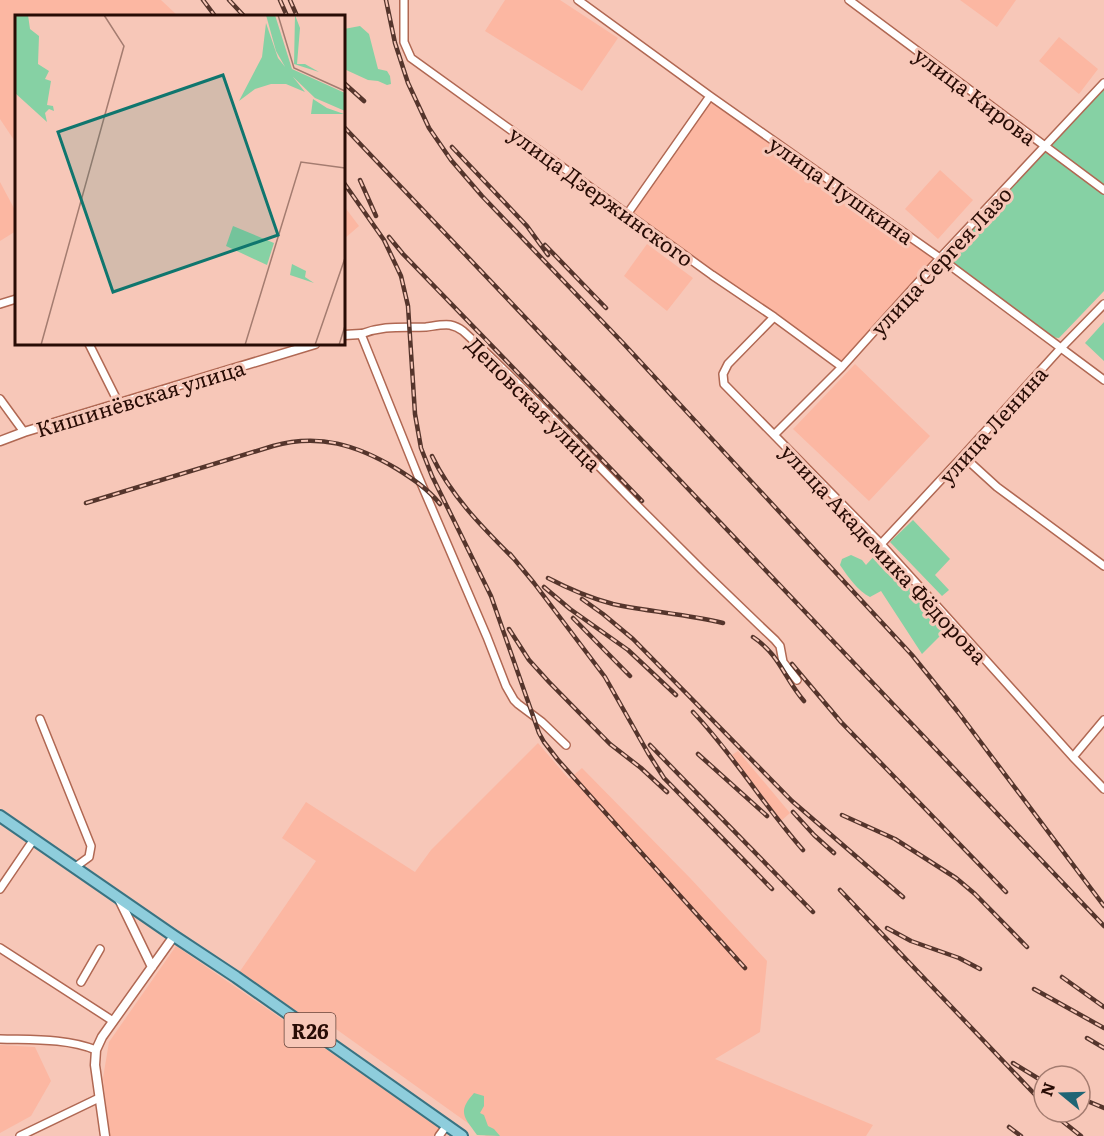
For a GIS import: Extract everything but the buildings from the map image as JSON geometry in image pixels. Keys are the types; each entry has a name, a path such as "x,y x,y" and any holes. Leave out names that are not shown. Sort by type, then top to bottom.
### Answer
{"main road":[{"name":"R26","path":"0,816 236,977 462,1136"}],"street":[{"name":"улица Дзержинского","path":"404,0 404,42 411,58 842,367"},
{"name":"улица Пушкина","path":"578,0 940,258 1104,380"},
{"name":"улица Кирова","path":"849,0 1104,190"},
{"name":"улица Сергея Лазо","path":"774,435 842,367 940,258 1104,83"},
{"path":"628,213 710,96"},
{"path":"0,304 15,299"},
{"name":"улица Ленина","path":"881,544 1104,304"},
{"name":"улица Академика Фёдорова","path":"774,317 728,364 723,379 727,388 881,544 1104,789"},
{"name":"Деповская улица","path":"361,334 387,327 449,325 456,326 463,331 633,502 776,640 780,646 783,662 796,680"},
{"path":"345,335 361,334 413,466 506,686 518,704 542,722 566,745"},
{"path":"90,345 119,404"},
{"name":"Кишинёвская улица","path":"0,441 312,345"},
{"path":"0,399 24,432"},
{"path":"963,456 997,487 1104,566"},
{"path":"40,719 91,846 89,856 74,868"},
{"path":"1073,757 1104,720"},
{"path":"0,889 34,839"},
{"path":"119,898 152,967"},
{"path":"105,1136 95,1065 96,1050 102,1037 174,936"},
{"path":"0,948 113,1021"},
{"path":"81,982 100,949"},
{"path":"0,1039 72,1043 96,1050"},
{"path":"20,1136 99,1098"},
{"path":"439,1136 447,1125"}],"shaded area":[{"path":"0,0 161,0 177,15 15,15 15,142 0,119"},
{"path":"505,0 560,0 618,38 582,91 485,31"},
{"path":"960,0 1016,0 997,27"},
{"path":"1059,37 1098,69 1079,94 1039,61"},
{"path":"710,96 940,258 842,367 628,213"},
{"path":"940,170 973,200 938,239 905,209"},
{"path":"0,182 15,210 15,232 0,241"},
{"path":"345,207 359,226 345,238"},
{"path":"647,244 693,278 667,311 624,276"},
{"path":"855,364 930,436 869,501 793,429"},
{"path":"538,743 569,779 582,768 691,879 767,961 760,1032 715,1059 873,1125 866,1136 486,1136 315,1014 305,1026 236,977 316,861 282,838 306,802 415,872 431,850"},
{"path":"738,751 790,813 781,821 732,755"},
{"path":"176,946 440,1128 434,1136 110,1136 103,1078 109,1042"},
{"path":"0,1045 35,1047 51,1081 31,1116 0,1133"}],"green space":[{"path":"360,26 369,34 378,69 387,71 391,84 368,80 345,69 345,29"},
{"path":"1104,83 1104,190 1045,147"},
{"path":"1046,152 1104,193 1104,291 1059,338 1050,337 951,262 949,258 953,248 1039,156"},
{"path":"1104,322 1104,361 1085,343"},
{"path":"913,520 950,559 935,575 949,590 942,596 890,542"},
{"path":"877,553 947,629 922,654 881,591 870,597 861,591 840,565 842,559 851,555 862,560 866,565"},
{"path":"474,1093 484,1096 484,1106 480,1113 484,1115 488,1126 500,1136 477,1135 469,1124 464,1110"}],"railway":[{"path":"203,0 214,15"},
{"path":"229,0 243,15"},
{"path":"280,0 287,15"},
{"path":"290,0 297,15"},
{"path":"386,0 395,43 408,83 429,128 451,160 482,196 623,343 912,655 958,712 1104,906"},
{"path":"345,84 364,101"},
{"path":"345,128 1104,926"},
{"path":"452,147 527,226 548,255"},
{"path":"360,180 376,216"},
{"path":"345,184 384,240 401,276 408,306 415,414 421,448 432,476 491,596 539,733 558,760 745,968"},
{"path":"389,237 642,501"},
{"path":"545,245 606,308"},
{"path":"86,503 273,446 290,442 322,441 367,453 397,469 440,504"},
{"path":"432,456 458,498 514,559"},
{"path":"510,554 605,677 664,778 772,889"},
{"path":"548,578 580,593 613,604 723,623"},
{"path":"544,587 570,609 628,650 676,695"},
{"path":"582,599 633,639 792,801 903,897"},
{"path":"573,618 630,676"},
{"path":"509,629 529,660 549,682 610,744 667,792"},
{"path":"753,637 770,651 804,701"},
{"path":"792,664 841,722 1006,892"},
{"path":"693,712 722,745 803,850"},
{"path":"650,745 813,912"},
{"path":"698,754 767,816"},
{"path":"793,812 834,853"},
{"path":"842,815 895,839 956,878 1027,947"},
{"path":"840,890 1032,1091"},
{"path":"887,928 911,941 959,958 980,969"},
{"path":"1062,977 1104,1007"},
{"path":"1034,989 1104,1028"},
{"path":"1087,1038 1104,1048"},
{"path":"1013,1063 1032,1075"},
{"path":"1092,1103 1104,1108"},
{"path":"1066,1124 1081,1136"},
{"path":"1009,1127 1021,1136"}]}
